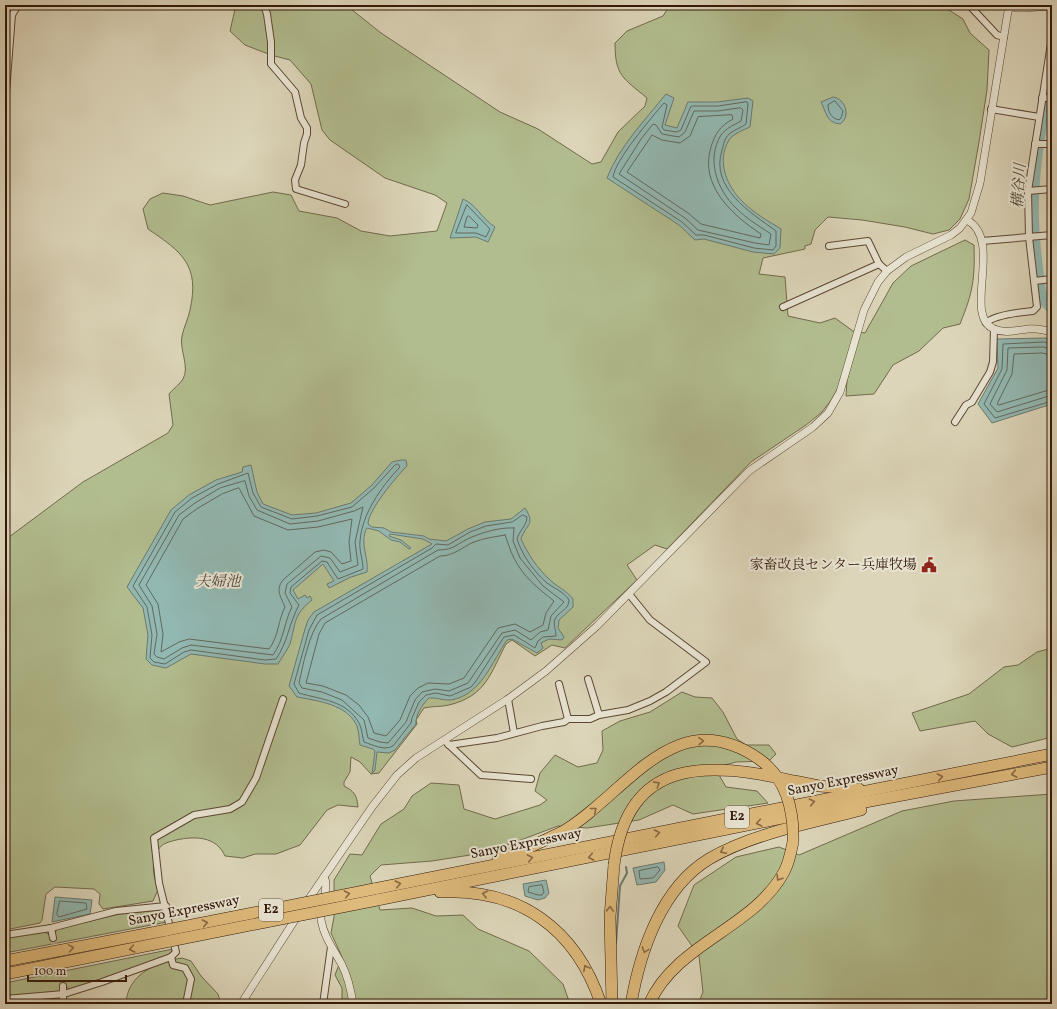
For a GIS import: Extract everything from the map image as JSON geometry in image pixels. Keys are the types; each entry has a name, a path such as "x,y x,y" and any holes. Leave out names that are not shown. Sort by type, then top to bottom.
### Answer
{"highway":[{"path":"423,879 509,855 562,832 588,814 638,770 665,751 693,742 707,741 722,743 750,753 772,771 788,796 792,810 793,842 784,871 763,899 682,960 659,986 649,1004"},
{"name":"Sanyo Expressway","path":"5,974 374,889 1052,754"},
{"name":"Sanyo Expressway","path":"5,960 54,951 169,936 377,900 949,786 1052,767"},
{"path":"612,1004 610,917 614,865 621,831 631,809 649,790 666,779 690,771 717,769 755,772 819,786 871,790"},
{"path":"631,1004 644,951 662,910 684,879 708,860 724,850 758,838 949,786"},
{"path":"398,895 451,892 480,893 514,903 533,912 550,924 577,953 595,987 601,1004"}],"street":[{"path":"5,105 7,61 12,16 18,5"},
{"path":"264,5 267,14 271,42 271,64 296,92 301,118 307,128 301,166 295,180 296,189 345,204"},
{"path":"969,5 997,35 1004,37"},
{"path":"240,1004 288,930 391,781 416,758 446,743 546,671 597,626 749,471 813,427 828,413 840,392 870,296 887,271 906,257 951,235 968,220 976,201 980,183 1009,6 1024,8 1052,6"},
{"path":"986,323 990,319 1000,318 1011,313 1033,311 1036,306 1038,281 1032,237 1032,191 1038,144 1039,117 1047,98 1052,37"},
{"path":"992,110 1039,117"},
{"path":"1038,144 1052,144"},
{"path":"1032,191 1052,189"},
{"path":"968,220 977,227 982,242 984,280 980,310 986,323 994,329 1002,331 1042,329 1052,332"},
{"path":"982,242 1052,235"},
{"path":"828,246 868,241 879,264 887,271"},
{"path":"783,307 879,264"},
{"path":"1038,281 1052,279"},
{"path":"955,422 966,405 972,402 990,372 993,362 994,329"},
{"path":"446,743 497,738 564,722 568,719 590,720 599,715 628,710 650,701 666,692 706,662 650,620 629,594"},
{"path":"588,678 599,715"},
{"path":"559,684 568,719"},
{"path":"5,999 64,994 171,957 176,952 166,906 159,883 154,838 194,815 230,809 242,802 256,778 283,699"},
{"path":"508,699 514,734"},
{"path":"446,743 481,775 531,779"},
{"path":"324,877 326,886 322,902 321,920 324,933 348,978 353,1004"},
{"path":"5,935 50,928 116,911 166,906"},
{"path":"50,928 53,938"},
{"path":"323,1004 331,947"},
{"path":"171,957 173,965 185,968 191,979 186,1004"},
{"path":"63,986 63,1004"}],"green space":[{"path":"236,5 346,5 381,33 500,112 538,129 592,164 601,162 618,132 645,106 647,98 626,81 619,70 615,54 615,43 627,31 663,16 670,5 941,5 963,19 970,33 989,50 987,90 979,142 969,199 960,219 949,230 933,234 905,227 862,220 828,217 815,230 811,244 805,246 805,249 763,258 759,274 785,277 788,316 820,323 835,318 853,331 865,333 893,283 911,266 965,240 974,245 974,267 968,303 960,324 943,328 919,351 893,365 874,394 846,396 847,380 852,362 832,399 822,412 806,425 751,462 667,549 655,545 627,565 637,580 565,648 552,645 535,656 512,640 506,644 491,674 479,690 461,701 449,705 424,708 416,720 417,724 379,773 371,774 360,762 351,757 350,772 344,782 344,786 354,794 357,799 358,807 338,805 327,810 300,845 276,854 255,854 243,858 225,856 216,844 204,839 190,838 168,842 160,848 154,860 154,875 158,890 153,901 103,909 99,904 100,894 94,889 55,887 46,894 42,920 40,923 5,930 5,540 83,482 168,433 173,425 169,394 182,381 185,374 185,364 181,341 190,310 192,282 186,261 170,245 148,229 143,209 150,199 163,193 183,196 210,205 273,192 291,195 299,211 337,218 361,231 390,236 437,231 447,203 435,195 385,178 330,140 322,130 311,84 290,60 271,55 245,45 230,31"},
{"path":"1052,648 1052,737 1012,747 988,734 975,721 920,731 912,713 969,694 1004,667 1018,665 1037,652"},
{"path":"682,692 695,697 712,698 723,712 737,739 746,745 769,745 776,754 769,761 736,762 715,768 726,787 757,791 768,803 693,814 673,805 639,820 587,828 558,826 489,852 432,861 381,865 370,876 380,910 412,908 436,916 463,915 478,929 529,951 563,984 570,1004 342,1004 342,988 335,975 342,957 331,933 334,917 334,880 350,854 362,855 381,824 404,809 412,796 431,783 459,785 464,809 495,819 540,805 547,800 535,791 540,773 555,755 578,767 597,763 603,750 602,731 620,721 650,712"},
{"path":"1052,794 1052,1004 698,1004 703,992 699,956 678,926 694,885 736,857 779,847 799,855 902,811 954,801"},
{"path":"160,910 164,914 167,922 5,953 5,937 45,932 50,935 55,933 57,929 120,914"},
{"path":"173,949 169,956 71,990 65,986 58,992 5,996 5,983"},
{"path":"182,958 191,961 201,976 218,994 221,1004 126,1004 132,985 145,971 154,966"}],"water":[{"path":"666,94 674,98 665,125 677,128 688,102 717,102 748,98 753,101 750,127 736,134 729,140 723,156 723,165 728,181 737,196 761,217 781,229 780,248 774,254 753,252 704,239 695,240 679,225 607,178 618,155 625,145"},
{"path":"833,97 841,101 846,109 845,117 840,124 829,119 821,102"},
{"path":"463,199 472,205 495,227 488,242 476,237 450,238"},
{"path":"1046,338 1052,341 1052,404 992,423 978,404 998,368 997,339"},
{"name":"夫婦池","path":"406,460 407,466 390,485 378,502 369,518 368,524 372,527 384,528 391,532 424,536 429,539 446,541 485,522 511,519 525,508 530,521 521,539 524,545 533,560 545,575 573,599 573,607 559,620 558,628 564,637 562,640 549,639 541,643 543,648 537,653 512,639 507,640 485,676 470,692 451,700 429,698 422,706 418,714 416,724 395,750 389,753 377,752 375,770 372,774 375,751 360,745 358,728 352,719 339,708 323,702 297,697 289,686 308,620 314,612 432,544 423,539 390,534 389,536 401,540 411,548 409,549 400,542 391,540 379,531 367,528 364,544 367,572 351,577 329,588 327,584 334,581 323,564 293,590 298,599 305,595 307,598 310,596 312,600 301,610 298,615 290,644 278,664 265,664 191,654 166,668 152,665 146,659 148,635 143,608 127,587 171,510 189,495 216,480 242,472 243,467 251,465 257,492 263,504 292,515 316,513 351,503 372,485 392,462"},
{"path":"664,862 665,870 656,882 637,885 633,868"},
{"path":"546,880 549,893 545,898 538,900 525,896 523,884"},
{"path":"55,897 92,900 90,914 52,922"}],"waterway":[{"name":"構谷川","path":"1052,64 1037,149 1033,211 1040,291 1043,299 1052,308"},
{"path":"616,943 620,886 627,873 626,867"}],"tunnel":[{"path":"53,938 63,986"}],"place":[{"name":"家畜改良センター兵庫牧場","path":"929,565"}]}
